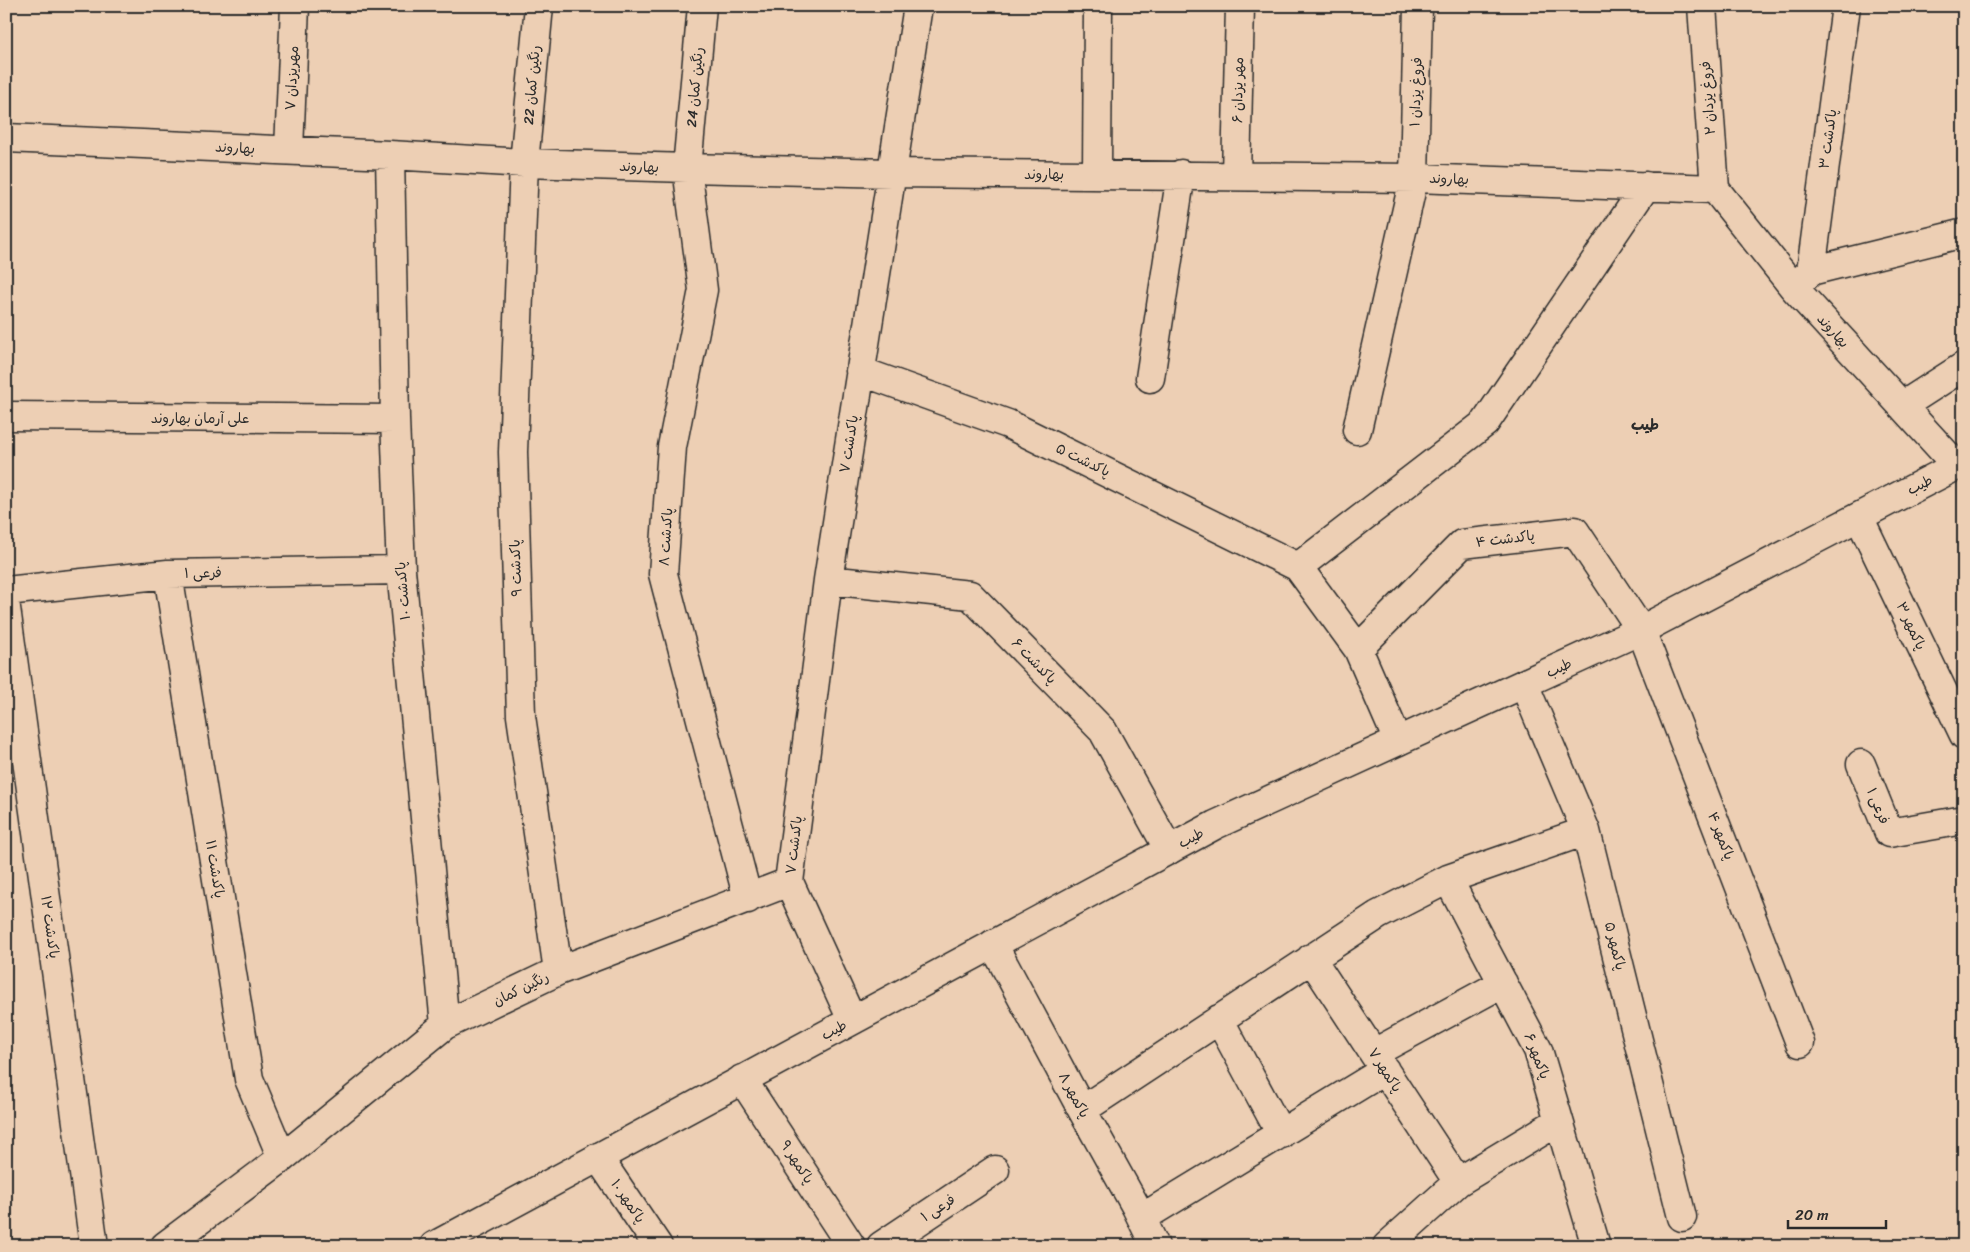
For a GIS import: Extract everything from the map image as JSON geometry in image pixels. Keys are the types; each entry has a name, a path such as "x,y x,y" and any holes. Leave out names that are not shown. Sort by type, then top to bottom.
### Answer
{"street":[{"name":"مهریزدان ۷","path":"289,150 295,6"},
{"name":"رنگین کمان 22","path":"524,163 539,6"},
{"name":"رنگین کمان 24","path":"687,168 702,6"},
{"name":"پاکدشت ۷","path":"789,882 828,580 918,6"},
{"path":"1096,174 1098,6"},
{"name":"مهر یزدان ۶","path":"1236,175 1240,6"},
{"name":"فروغ یزدان ۱","path":"1357,430 1414,178 1418,6"},
{"name":"فروغ یزدان ۲","path":"1702,6 1715,190"},
{"name":"پاکدشت ۳","path":"1802,280 1846,6"},
{"name":"بهاروند","path":"6,138 289,150 524,163 687,168 892,173 1181,174 1414,178 1715,190 1802,280 1902,406 1960,464"},
{"name":"پاکدشت ۱۰","path":"390,155 394,419 400,570 445,1025"},
{"name":"پاکدشت ۹","path":"524,163 513,452 521,716 558,971"},
{"name":"پاکدشت ۸","path":"687,168 703,290 672,447 663,574 748,899"},
{"path":"1150,378 1181,174"},
{"path":"1398,741 1358,649 1298,567 1485,424 1646,186"},
{"path":"1802,280 1964,233"},
{"path":"1902,406 1964,366"},
{"name":"پاکدشت ۵","path":"860,370 1008,424 1298,567"},
{"name":"علی آرمان بهاروند","path":"6,416 394,419"},
{"name":"طیب","path":"434,1246 1216,825 1641,630 1960,464"},
{"name":"پاکمهر ۳","path":"1860,517 1964,735"},
{"name":"پاکدشت ۴","path":"1358,649 1462,544 1575,531 1641,630"},
{"name":"فرعی ۱","path":"6,591 168,574 400,570"},
{"name":"پاکدشت ۱۱","path":"168,574 249,1079 282,1158"},
{"name":"پاکدشت ۶","path":"828,580 970,595 1103,731 1169,850"},
{"name":"پاکدشت ۱۲","path":"6,608 94,1246"},
{"name":"پاکمهر ۴","path":"1641,630 1800,1043"},
{"name":"پاکمهر ۵","path":"1524,684 1586,831 1682,1217"},
{"name":"فرعی ۱","path":"1861,764 1890,834 1964,820"},
{"path":"1082,1110 1378,915 1448,879 1586,831"},
{"name":"پاکمهر ۶","path":"1448,879 1538,1050 1596,1246"},
{"path":"789,882 852,1020"},
{"name":"رنگین کمان","path":"165,1246 282,1158 445,1025 558,971 789,882"},
{"name":"پاکمهر ۸","path":"993,944 1142,1218 1155,1246"},
{"name":"پاکمهر ۷","path":"1311,958 1458,1182"},
{"path":"1142,1218 1281,1134 1380,1062 1503,983"},
{"path":"1219,1019 1281,1134"},
{"name":"پاکمهر ۹","path":"742,1079 851,1246"},
{"path":"1387,1246 1458,1182 1559,1121"},
{"name":"پاکمهر ۱۰","path":"598,1157 658,1246"},
{"name":"فرعی ۱","path":"881,1246 995,1170"}],"district":[{"name":"طیب","path":"1645,425"}]}
